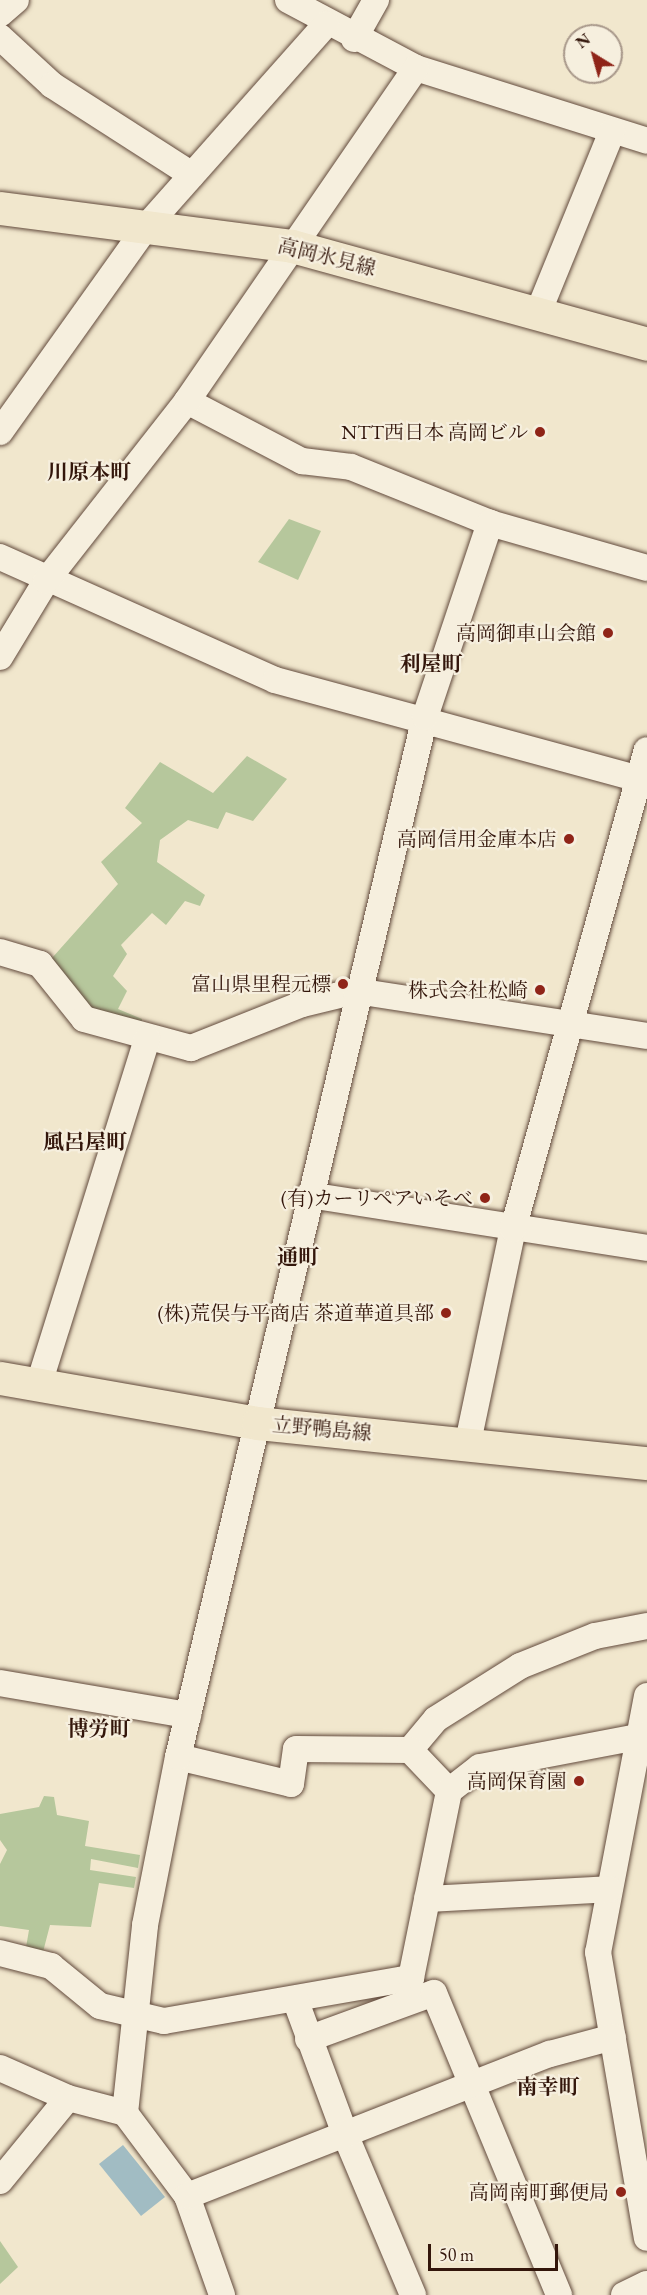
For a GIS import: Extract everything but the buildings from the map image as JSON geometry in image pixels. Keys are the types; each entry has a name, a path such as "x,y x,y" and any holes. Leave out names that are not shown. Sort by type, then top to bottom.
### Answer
{"main road":[{"name":"高岡氷見線","path":"0,208 292,246 647,344"},
{"name":"立野鴨島線","path":"0,1378 38,1387 258,1423 468,1442 647,1463"}],"street":[{"path":"0,14 16,0"},
{"path":"288,0 354,39 416,68 612,132 647,141"},
{"path":"354,39 376,0"},
{"path":"0,432 146,227 326,24"},
{"path":"0,37 52,85 192,175"},
{"path":"0,657 46,581 187,401 416,68"},
{"path":"538,313 612,132"},
{"path":"187,401 302,460 351,468 490,523 647,568"},
{"path":"125,2113 134,2017 156,1862 178,1757 258,1423 356,991 424,717 490,523"},
{"path":"0,557 46,581 275,680 424,717 643,780"},
{"path":"468,1442 513,1229 643,780 647,750"},
{"path":"0,952 40,964 84,1019 147,1039 191,1048 302,1004 356,991 570,1028 647,1036"},
{"path":"38,1387 147,1039"},
{"path":"309,1195 513,1229 647,1248"},
{"path":"410,1750 436,1719 520,1666 595,1636 647,1626"},
{"path":"0,1683 188,1715"},
{"path":"647,1696 638,1797 609,1889 598,1952 647,2238"},
{"path":"0,1953 51,1966 100,2006 134,2017 164,2021 411,1978 449,1791 480,1767 645,1735"},
{"path":"178,1757 291,1784 296,1749 410,1750 449,1791"},
{"path":"427,1899 609,1889"},
{"path":"308,2039 434,1993 474,2083 560,2295"},
{"path":"296,1999 308,2039 345,2134 414,2295"},
{"path":"187,2196 550,2054 613,2037"},
{"path":"0,2068 68,2098 125,2113 187,2196 222,2295"},
{"path":"0,2181 68,2098"},
{"path":"624,2295 647,2284"}],"green space":[{"path":"289,519 321,531 298,580 258,562"},
{"path":"247,756 287,779 253,821 226,812 218,829 188,820 160,840 157,862 205,895 200,906 185,901 166,925 152,913 121,945 127,954 113,976 127,991 118,1009 142,1019 141,1029 93,1012 52,958 118,884 101,862 142,823 125,808 160,762 213,793"},
{"path":"44,1796 54,1797 57,1815 89,1821 85,1846 140,1855 138,1868 91,1859 90,1870 136,1877 134,1888 99,1883 91,1927 50,1925 43,1952 25,1953 29,1930 0,1926 0,1864 7,1850 0,1840 0,1814 39,1807"},
{"path":"0,2241 18,2267 0,2284"}],"water":[{"path":"123,2145 165,2197 141,2216 99,2164"}],"place":[{"name":"NTT西日本 高岡ビル","path":"540,432"},
{"name":"高岡御車山会館","path":"608,633"},
{"name":"高岡信用金庫本店","path":"569,839"},
{"name":"富山県里程元標","path":"343,984"},
{"name":"株式会社松崎","path":"540,990"},
{"name":"(有)カーリペアいそべ","path":"485,1198"},
{"name":"(株)荒俣与平商店 茶道華道具部","path":"446,1313"},
{"name":"高岡保育園","path":"579,1781"},
{"name":"高岡南町郵便局","path":"621,2192"}],"district":[{"name":"川原本町","path":"89,472"},
{"name":"利屋町","path":"431,664"},
{"name":"風呂屋町","path":"85,1142"},
{"name":"通町","path":"298,1257"},
{"name":"博労町","path":"99,1729"},
{"name":"南幸町","path":"548,2087"}]}
